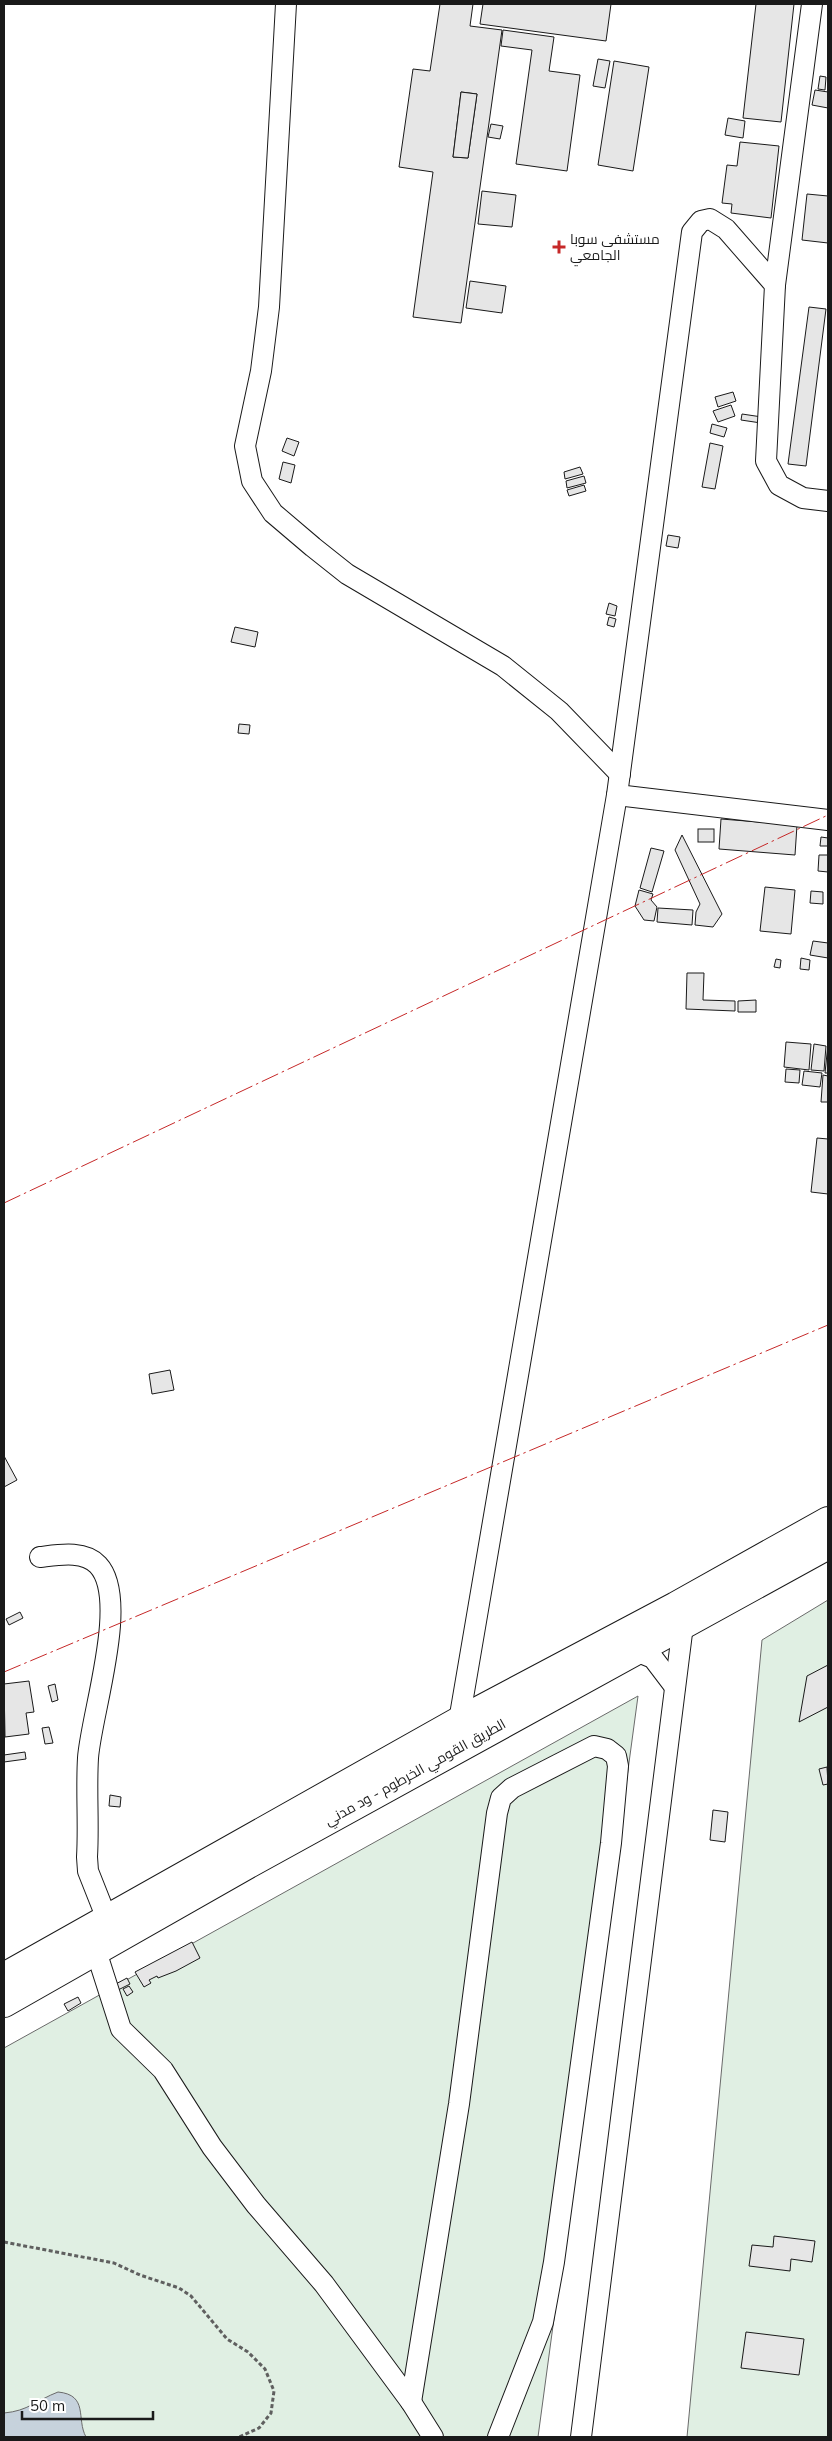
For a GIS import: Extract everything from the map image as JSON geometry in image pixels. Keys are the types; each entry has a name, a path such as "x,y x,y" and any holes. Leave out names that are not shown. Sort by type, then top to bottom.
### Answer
{"highway":[{"name":"الطريق القومي الخرطوم - ود مدني","path":"4,1977 459,1721 676,1606 828,1521"},
{"name":"الطريق القومي الخرطوم - ود مدني","path":"4,2003 252,1862 828,1545"}],"street":[{"path":"286,4 268,307 260,371 245,446 252,481 273,513 313,547 347,574 503,666 559,711 620,774"},
{"path":"812,4 776,285 766,461 779,485 803,498 828,502"},
{"path":"459,1721 617,796 692,232 701,221 710,219 726,229 776,285"},
{"path":"617,796 828,820"},
{"path":"40,1557 70,1554 86,1558 98,1565 108,1583 112,1615 88,1759 87,1857 88,1871 107,1919"},
{"path":"581,2437 683,1625"},
{"path":"636,1651 653,1658 674,1687"},
{"path":"411,2402 459,2104 497,1813 501,1798 512,1788 594,1746 607,1749 616,1756 618,1766 612,1834 554,2262 543,2322 498,2437"},
{"path":"96,1951 121,2029 163,2070 212,2147 256,2205 324,2284 411,2402 433,2437"}],"path":[{"path":"4,2242 114,2262 140,2275 179,2288 191,2296 227,2339 248,2352 265,2368 274,2391 271,2413 258,2428 239,2437"}],"green space":[{"path":"828,1600 828,2437 687,2437 762,1640"},
{"path":"638,1696 538,2437 4,2437 4,2048"}],"shaded area":[{"path":"58,2392 68,2394 78,2403 86,2437 4,2437 4,2413 26,2408"}],"building":[{"path":"440,4 473,4 470,26 502,30 461,323 413,317 433,172 399,167 413,69 430,71","holes":["461,92 477,94 468,158 453,157"]},
{"path":"483,4 611,4 606,41 480,24"},
{"path":"756,4 794,4 781,122 743,118"},
{"path":"503,30 554,37 549,71 580,75 567,171 516,164 532,50 501,46"},
{"path":"598,59 610,61 605,88 593,86"},
{"path":"614,61 649,67 633,171 598,165"},
{"path":"820,76 826,77 825,90 818,89"},
{"path":"815,90 828,92 828,108 812,105"},
{"path":"461,92 477,94 468,158 453,157"},
{"path":"728,118 745,121 743,138 725,135"},
{"path":"491,124 503,126 500,139 488,137"},
{"path":"740,142 779,146 771,218 731,213 732,204 722,203 727,165 737,166"},
{"path":"482,191 516,195 512,227 478,224"},
{"path":"807,194 828,196 828,243 802,240"},
{"path":"470,281 506,286 502,313 466,308"},
{"path":"809,307 826,309 806,466 788,464"},
{"path":"733,392 736,401 718,407 715,397"},
{"path":"731,405 735,416 718,422 713,411"},
{"path":"742,414 762,417 761,423 741,420"},
{"path":"712,424 727,428 724,437 710,433"},
{"path":"287,438 299,442 294,456 282,451"},
{"path":"710,443 723,446 715,489 702,487"},
{"path":"283,462 295,465 291,483 279,479"},
{"path":"580,467 583,474 565,479 564,472"},
{"path":"584,476 586,483 567,488 566,481"},
{"path":"584,485 586,491 569,496 567,490"},
{"path":"668,535 680,537 678,548 666,546"},
{"path":"609,603 617,606 615,616 606,614"},
{"path":"609,617 616,619 614,627 607,625"},
{"path":"235,627 258,632 255,647 231,642"},
{"path":"239,724 250,725 249,734 238,733"},
{"path":"721,819 797,825 795,855 719,849"},
{"path":"698,829 714,829 714,842 698,842"},
{"path":"682,835 722,914 713,927 695,925 696,912 700,904 675,850"},
{"path":"821,837 828,838 828,846 820,846"},
{"path":"651,848 664,851 652,892 640,888"},
{"path":"819,855 828,855 828,872 818,871"},
{"path":"765,887 795,890 791,934 760,931"},
{"path":"639,890 653,894 651,900 657,907 654,921 644,920 635,906"},
{"path":"811,891 823,892 823,904 810,903"},
{"path":"658,908 693,910 692,925 657,922"},
{"path":"813,941 828,943 828,958 810,955"},
{"path":"801,958 810,960 809,970 800,969"},
{"path":"776,959 781,960 780,968 774,967"},
{"path":"687,973 704,973 703,1000 735,1001 735,1011 686,1009"},
{"path":"756,1000 756,1012 738,1012 738,1001"},
{"path":"786,1042 811,1044 809,1070 784,1067"},
{"path":"814,1044 826,1046 824,1071 811,1070"},
{"path":"828,1044 828,1073 825,1073"},
{"path":"786,1069 800,1070 799,1083 785,1082"},
{"path":"804,1071 822,1073 820,1087 802,1085"},
{"path":"823,1075 828,1076 828,1102 821,1102"},
{"path":"817,1138 828,1139 828,1194 811,1192"},
{"path":"170,1370 174,1390 152,1394 149,1374"},
{"path":"4,1456 17,1480 4,1487"},
{"path":"20,1612 23,1618 9,1625 6,1619"},
{"path":"828,1665 828,1707 799,1722 807,1676"},
{"path":"29,1681 34,1712 26,1713 29,1734 5,1737 4,1684"},
{"path":"55,1684 58,1700 52,1702 48,1686"},
{"path":"49,1727 53,1743 45,1744 42,1728"},
{"path":"25,1752 26,1759 4,1762 4,1755"},
{"path":"827,1767 828,1784 823,1785 819,1769"},
{"path":"110,1795 121,1797 120,1807 109,1806"},
{"path":"713,1810 728,1812 725,1842 710,1840"},
{"path":"192,1942 200,1958 176,1971 149,1980 151,1983 144,1987 135,1972"},
{"path":"127,1978 130,1984 114,1992 112,1986"},
{"path":"129,1986 133,1992 127,1996 123,1989"},
{"path":"78,1997 81,2003 68,2011 64,2004"},
{"path":"774,2236 815,2241 812,2262 791,2259 790,2271 749,2266 752,2245 773,2247"},
{"path":"746,2332 804,2339 799,2375 741,2368"}],"power":[{"path":"4,1203 828,815"},
{"path":"4,1672 828,1325"}],"place":[{"name":"مستشفى سوبا الجامعي","path":"559,247"}]}
